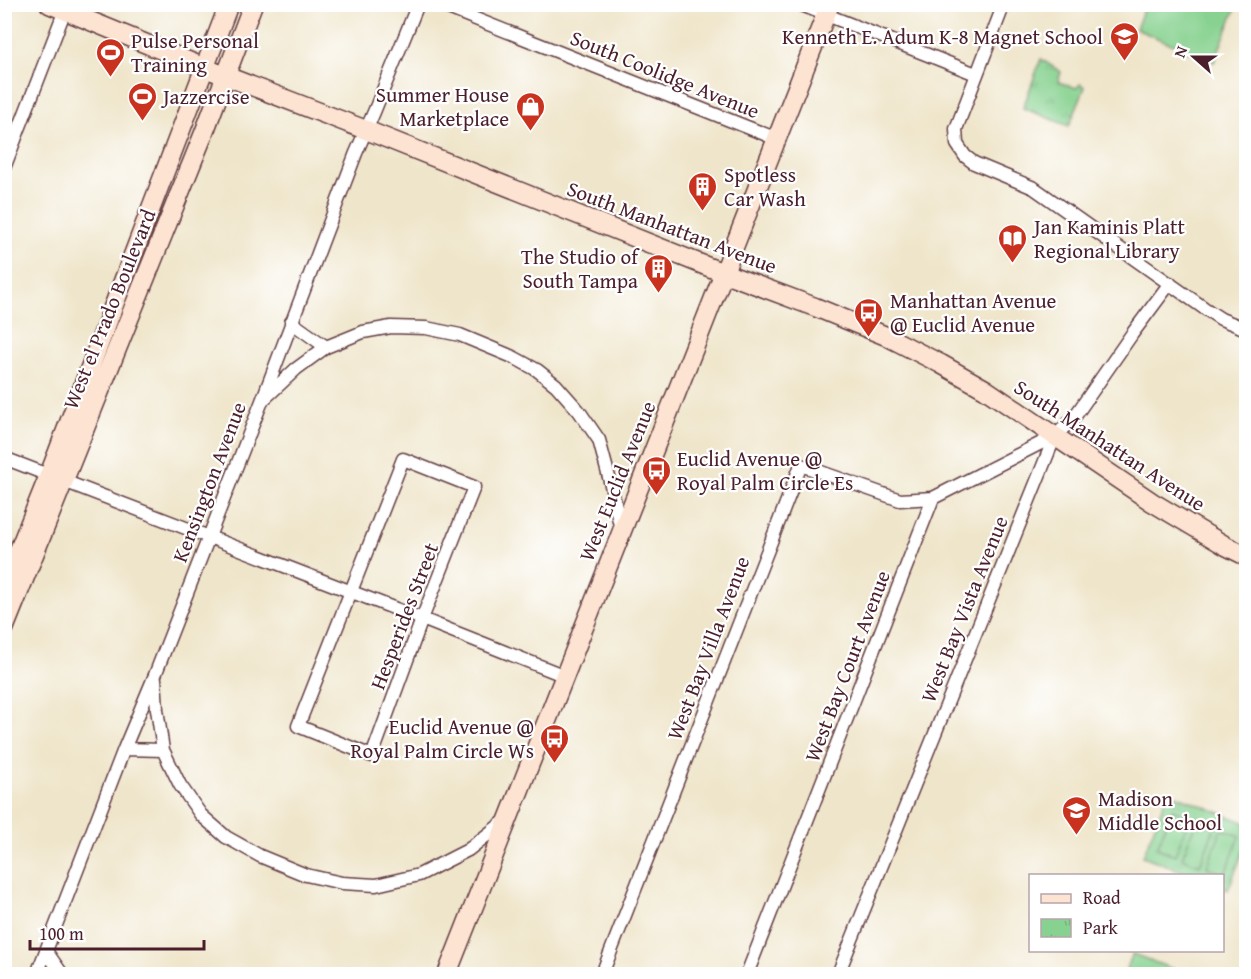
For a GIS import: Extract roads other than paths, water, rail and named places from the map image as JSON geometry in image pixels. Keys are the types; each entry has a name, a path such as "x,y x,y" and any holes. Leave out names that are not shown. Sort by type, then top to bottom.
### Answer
{"street":[{"name":"West el Prado Boulevard","path":"4,629 116,302 229,4"},
{"name":"Kensington Avenue","path":"37,975 262,401 356,153 418,4"},
{"name":"South Coolidge Avenue","path":"438,4 777,139"},
{"path":"799,4 828,10 976,75"},
{"path":"1004,4 956,129 957,144 965,156 974,163 1034,188 1221,319 1246,329"},
{"name":"West el Prado Boulevard","path":"4,586 57,478 133,309 226,76 249,6"},
{"name":"South Manhattan Avenue","path":"58,7 226,76 886,336 985,389 1152,502 1230,549 1246,556"},
{"path":"4,168 58,7"},
{"name":"West Euclid Avenue","path":"447,975 828,10"},
{"path":"180,134 200,141"},
{"name":"West Bay Vista Avenue","path":"838,975 1055,436 1073,419 1170,283"},
{"path":"116,302 133,309"},
{"path":"291,322 326,347"},
{"path":"262,401 296,369 326,347 363,332 391,327 426,328 460,335 513,357 537,370 556,385 579,411 599,440 621,532"},
{"path":"933,498 1055,436"},
{"path":"4,458 565,676"},
{"name":"Hesperides Street","path":"403,459 474,487 422,619 372,756 298,726 351,592 403,459"},
{"name":"West Bay Villa Avenue","path":"602,975 801,465 900,500 933,498"},
{"name":"West Bay Court Avenue","path":"747,975 933,498"},
{"path":"155,675 163,750 180,785 201,815 226,837 260,856 306,874 342,883 376,885 419,875 468,850 508,819"},
{"path":"124,749 163,750"},
{"path":"46,951 62,975"}],"place":[{"name":"Kenneth E. Adum K-8 Magnet School","path":"1124,62"},
{"name":"Pulse Personal Training","path":"110,78"},
{"name":"Jazzercise","path":"142,122"},
{"name":"Summer House Marketplace","path":"530,132"},
{"name":"Spotless Car Wash","path":"703,212"},
{"name":"Jan Kaminis Platt Regional Library","path":"1013,264"},
{"name":"The Studio of South Tampa","path":"659,294"},
{"name":"Manhattan Avenue @ Euclid Avenue","path":"869,338"},
{"name":"Euclid Avenue @ Royal Palm Circle Es","path":"656,496"},
{"name":"Euclid Avenue @ Royal Palm Circle Ws","path":"555,764"},
{"name":"Madison Middle School","path":"1077,836"}]}
